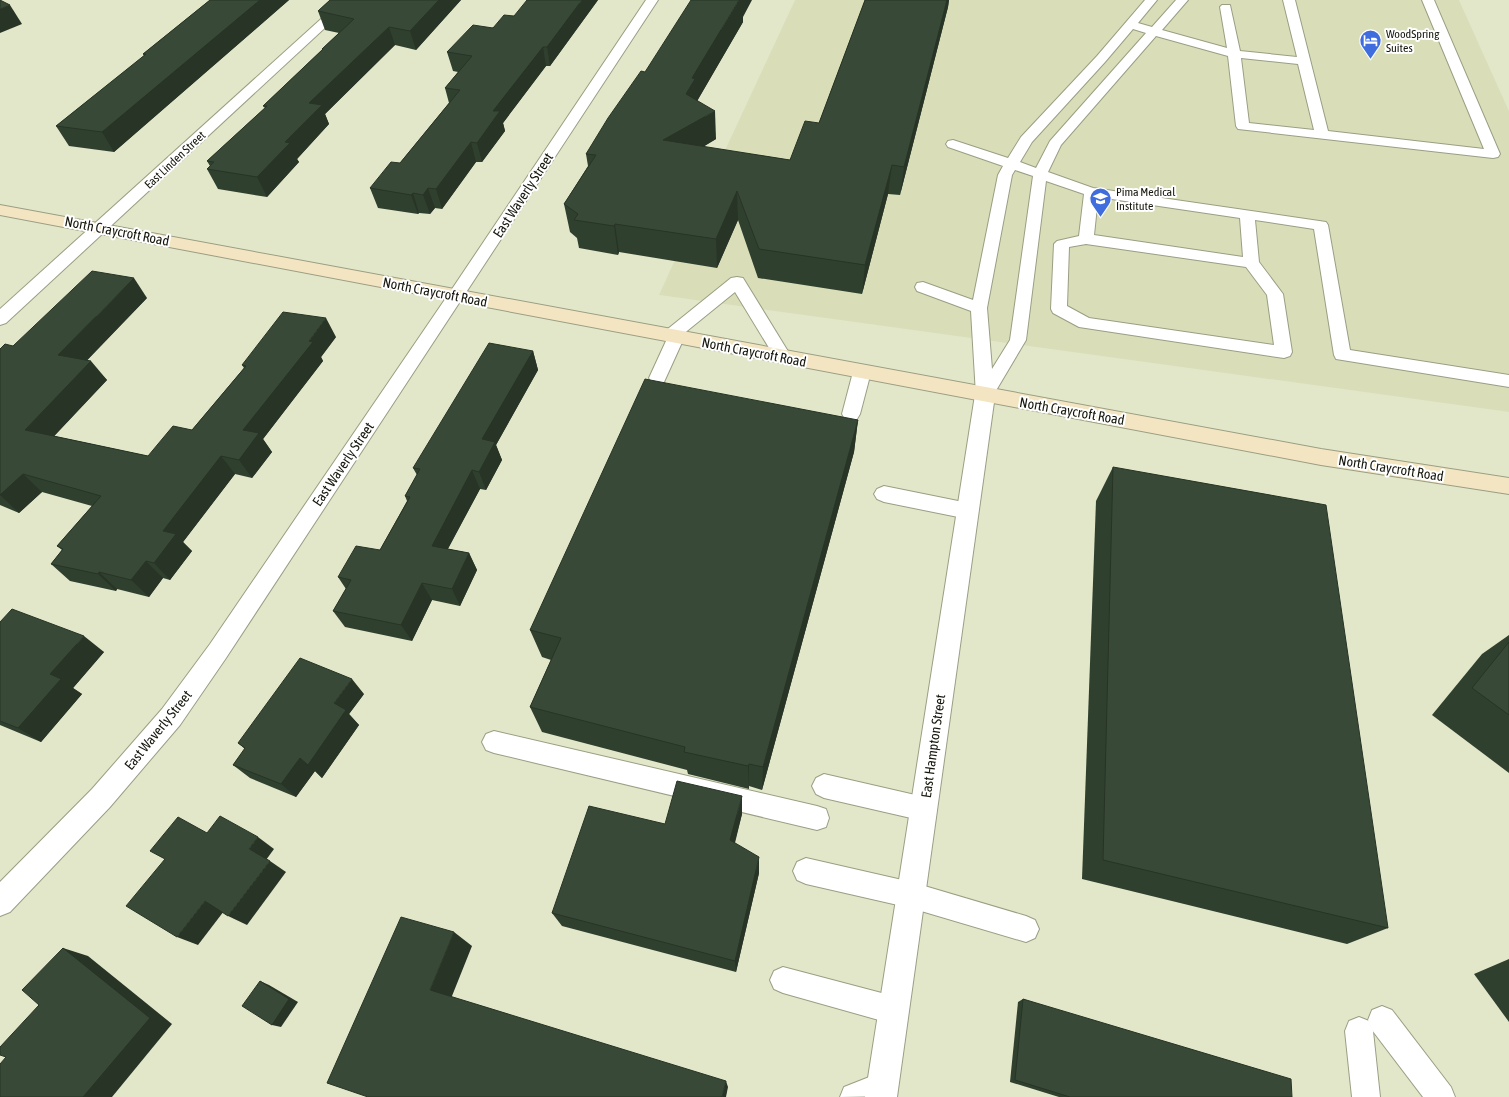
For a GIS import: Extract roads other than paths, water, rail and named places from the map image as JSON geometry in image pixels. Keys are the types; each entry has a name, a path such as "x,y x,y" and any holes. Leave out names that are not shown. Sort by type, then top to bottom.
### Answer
{"main road":[{"name":"North Craycroft Road","path":"0,210 673,337 1322,457 1509,486"}],"street":[{"name":"East Linden Street","path":"0,319 349,0"},
{"name":"East Waverly Street","path":"0,902 101,798 171,717 218,651 652,0"},
{"name":"East Hampton Street","path":"882,1092 985,395"}],"lane":[{"path":"985,395 979,308 1005,175 1026,140 1151,0"},
{"path":"985,395 1018,340 1040,175 1055,144 1182,0"},
{"path":"1288,0 1322,135"},
{"path":"1226,7 1244,126 1493,154 1428,0"},
{"path":"1131,24 1154,32 1234,54 1304,61"},
{"path":"953,144 1091,192 1321,225 1342,355 1509,381"},
{"path":"1086,238 1091,192"},
{"path":"1247,215 1251,263 1275,294 1284,352 1085,323 1059,309 1062,244 1086,238 1251,263"},
{"path":"658,378 673,337 737,282 782,357"},
{"path":"923,287 979,308"},
{"path":"851,414 862,372"},
{"path":"884,494 968,511"},
{"path":"494,742 817,818"},
{"path":"824,786 924,808"},
{"path":"806,870 911,895 1026,929"},
{"path":"783,980 893,1010"},
{"path":"1366,1097 1370,1025 1442,1097"},
{"path":"854,1097 882,1092"}],"place":[{"name":"WoodSpring Suites","path":"1370,60"},
{"name":"Pima Medical Institute","path":"1101,218"}]}
